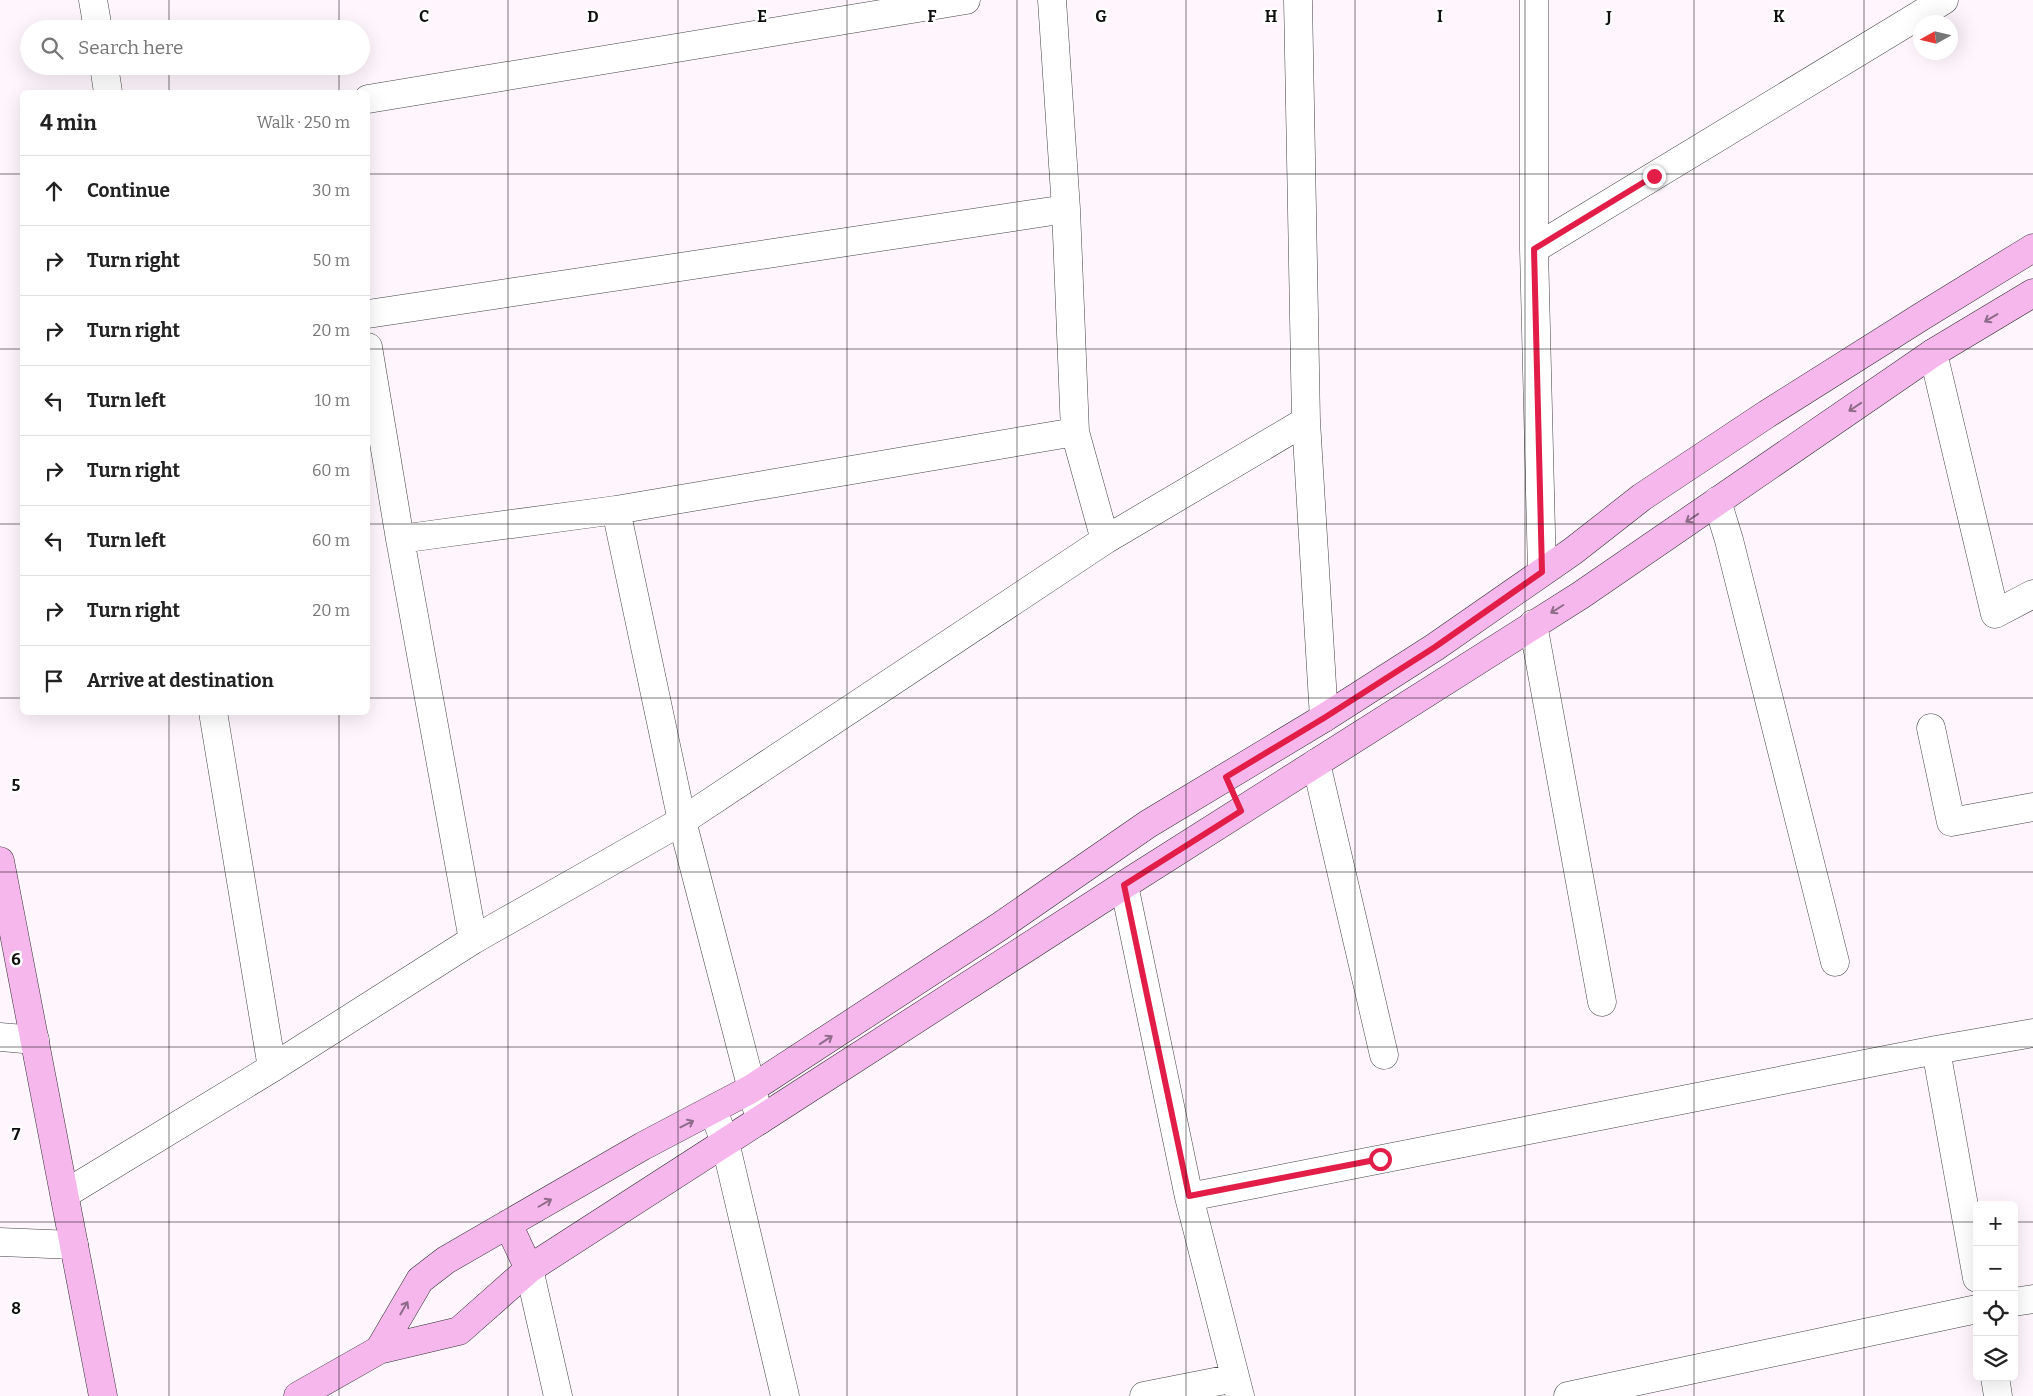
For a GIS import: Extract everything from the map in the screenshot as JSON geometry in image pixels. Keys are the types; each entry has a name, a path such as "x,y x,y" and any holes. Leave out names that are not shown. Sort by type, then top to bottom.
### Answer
{"street":[{"path":"93,0 96,20"},
{"path":"370,99 966,0"},
{"path":"1052,0 1066,210 1075,432 1105,540"},
{"path":"1298,0 1306,421 1324,718"},
{"path":"1534,0 1534,249 1542,572"},
{"path":"1534,249 1944,0"},
{"path":"105,75 108,90"},
{"path":"370,314 1066,210"},
{"path":"379,1350 420,1280 446,1260 643,1146 751,1089 991,932 1148,824 1324,718 1435,647 1573,551 1642,497 1742,431 2033,248"},
{"path":"298,1396 379,1350 459,1331 529,1269 1124,885 1581,595 1934,353 2033,293"},
{"path":"1934,353 1996,614 2033,594"},
{"path":"370,359 400,539 473,940"},
{"path":"65,1194 272,1068 473,940 682,821 1105,540 1306,421"},
{"path":"400,539 616,510 1075,432"},
{"path":"1717,501 1729,540 1835,962"},
{"path":"616,510 682,821 760,1120"},
{"path":"1533,624 1602,1002"},
{"path":"213,715 272,1068"},
{"path":"1931,728 1952,822 2033,806"},
{"path":"1316,763 1384,1055"},
{"path":"1226,777 1241,811"},
{"path":"0,861 103,1396"},
{"path":"1124,885 1189,1196 1237,1387 1144,1396"},
{"path":"1189,1196 1936,1050 2033,1033"},
{"path":"0,1038 34,1040"},
{"path":"1936,1050 1973,1256"},
{"path":"714,1110 725,1142 785,1396"},
{"path":"508,1224 529,1269 558,1396"},
{"path":"0,1242 74,1245"},
{"path":"2018,1301 2033,1299"},
{"path":"1568,1396 1973,1310"},
{"path":"1996,1381 1998,1396"}],"route":[{"path":"1380,1159 1189,1196 1124,885 1241,811 1226,777 1324,718 1435,647 1542,572 1534,249 1654,176"}]}
